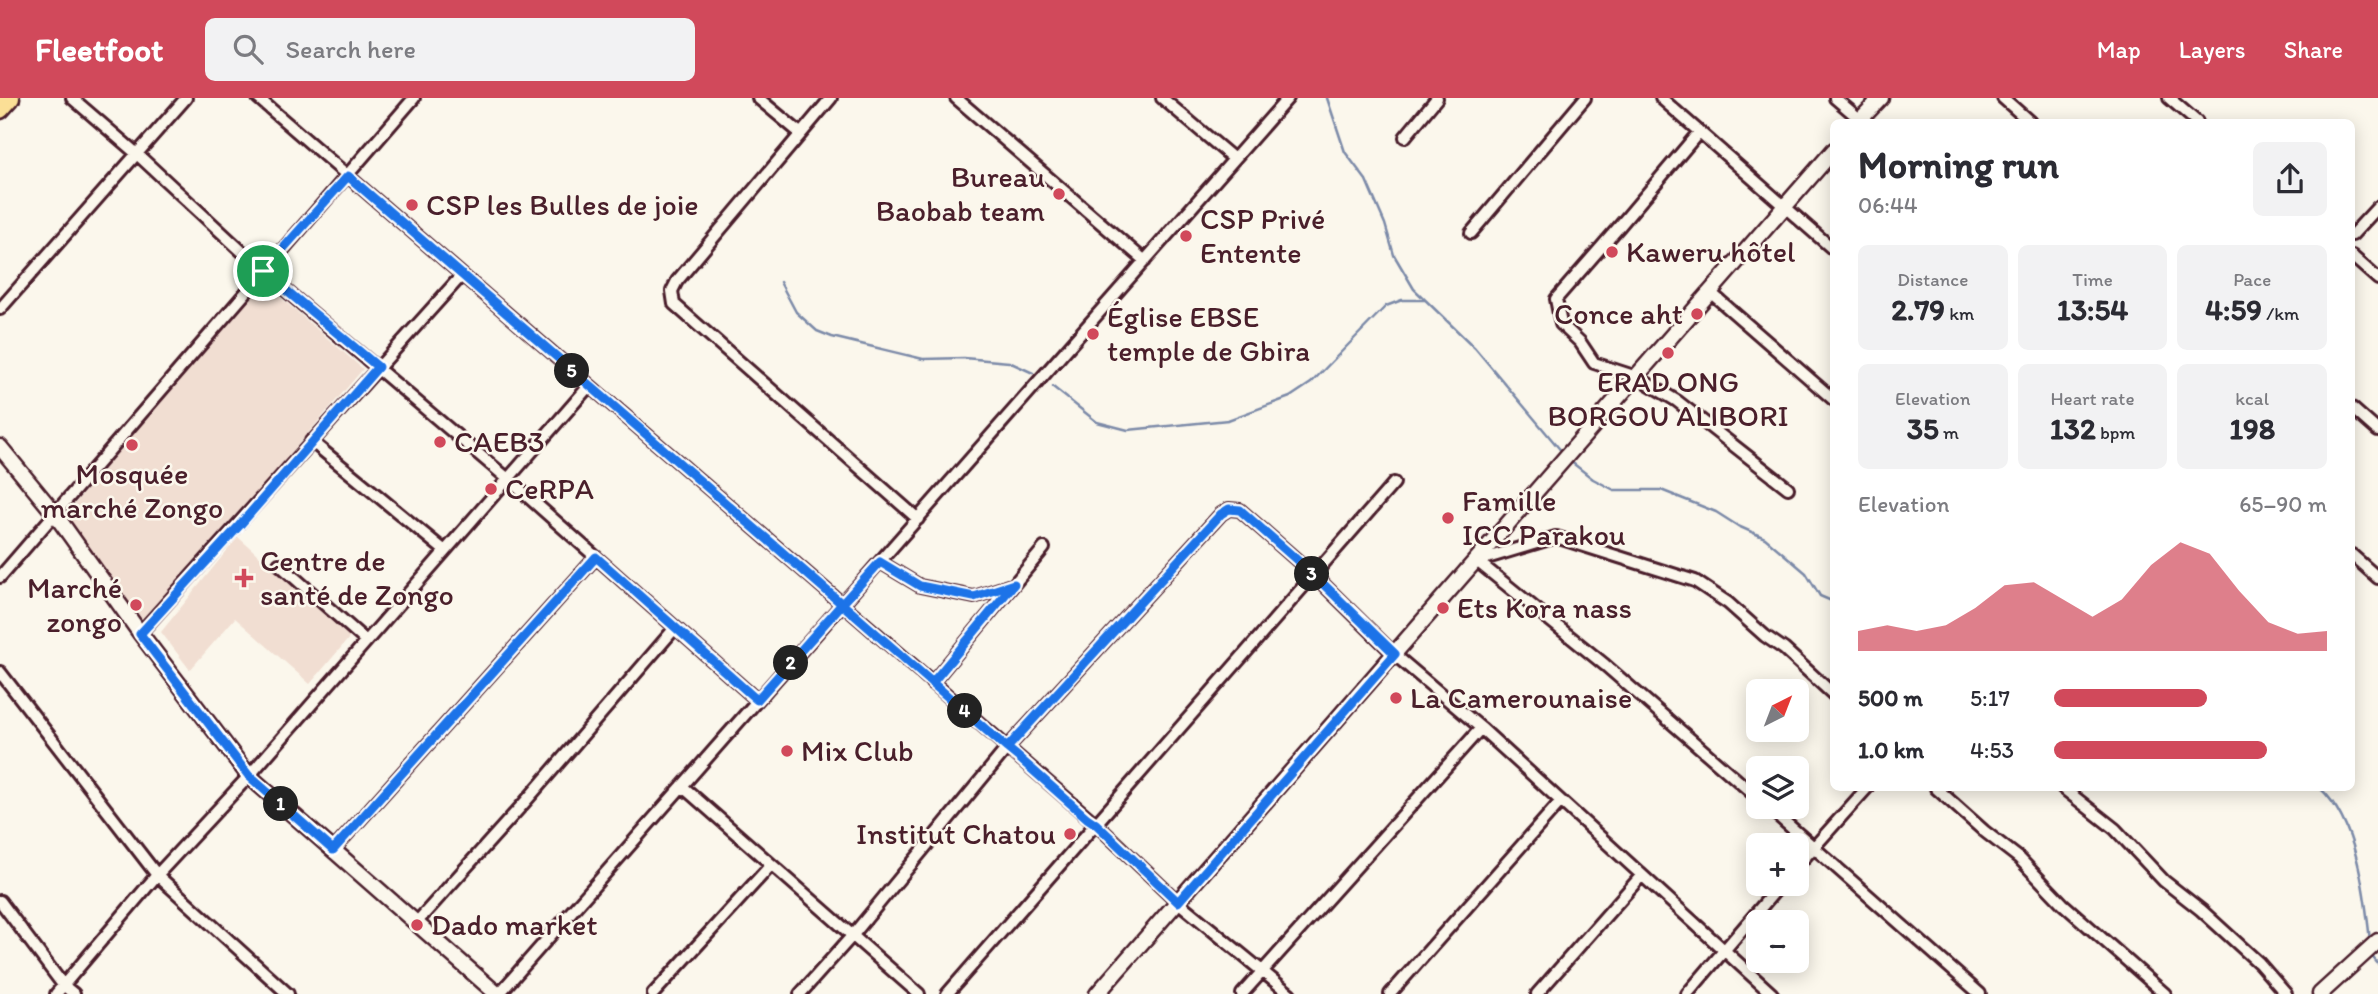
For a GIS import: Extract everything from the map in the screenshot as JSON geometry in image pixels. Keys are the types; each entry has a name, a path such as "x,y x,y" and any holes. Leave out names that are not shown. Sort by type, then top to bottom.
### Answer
{"main road":[{"path":"0,109 10,98"}],"street":[{"path":"72,98 137,154 263,271 508,479 757,700"},
{"path":"0,309 186,98"},
{"path":"258,98 1096,824 1178,902 1290,994"},
{"path":"0,577 414,98"},
{"path":"758,98 800,133"},
{"path":"831,98 677,281 672,291 674,304 918,519"},
{"path":"956,98 1145,261"},
{"path":"1161,98 1234,159"},
{"path":"0,447 55,514 140,634 249,776 498,994 1288,98"},
{"path":"1405,137 1437,98"},
{"path":"1471,233 1585,98"},
{"path":"1661,98 1830,247"},
{"path":"1835,98 1858,119"},
{"path":"1864,119 1881,98"},
{"path":"2003,98 2027,119"},
{"path":"2169,98 2194,119"},
{"path":"1699,132 1556,299 1561,324 1580,342 1594,363 1637,377 1677,401 1788,488"},
{"path":"1097,994 1830,154"},
{"path":"2355,232 2378,207"},
{"path":"2355,259 2378,279"},
{"path":"140,634 462,275"},
{"path":"1710,292 1830,397"},
{"path":"60,990 157,875 249,776 590,386"},
{"path":"2355,411 2378,431"},
{"path":"311,441 445,551"},
{"path":"947,994 1394,483"},
{"path":"800,994 852,936 1007,748 1221,514 1229,509 1240,510 1314,575 1395,654 1480,727 1772,994"},
{"path":"1477,561 1556,537 1695,581 1728,603 1830,691"},
{"path":"932,683 1044,548"},
{"path":"333,850 596,557"},
{"path":"2355,558 2378,578"},
{"path":"1477,561 1605,664 1746,788"},
{"path":"880,562 920,586 974,597 1014,584"},
{"path":"279,564 366,641"},
{"path":"416,923 534,792 675,628"},
{"path":"0,673 157,875 288,994"},
{"path":"1242,994 1480,727"},
{"path":"682,786 919,994"},
{"path":"1809,853 1864,791"},
{"path":"1939,791 1984,831 2020,858 2063,904 2165,994"},
{"path":"2067,791 2115,829 2157,874 2259,963 2286,994"},
{"path":"1390,994 1561,801"},
{"path":"1782,819 1980,994"},
{"path":"653,994 771,865"},
{"path":"1537,994 1642,875"},
{"path":"1687,994 1771,896"},
{"path":"0,901 60,990 74,994"},
{"path":"2320,994 2376,943"}],"shaded area":[{"path":"259,279 363,369 145,624 64,517"},
{"name":"Centre de santé de Zongo","path":"238,537 350,637 310,684 235,618 190,670 161,632"}],"waterway":[{"path":"1327,98 1345,152 1366,180 1385,224 1394,255 1414,289 1475,348 1563,453"},
{"path":"780,282 796,312 817,331 832,337 923,359 964,358 1009,362 1033,373"},
{"path":"1053,387 1097,422 1128,430 1228,420 1290,397 1311,383 1386,306 1402,300 1424,300"},
{"path":"1570,461 1593,479 1614,490 1661,490 1716,512 1765,538 1806,573 1820,596 1830,600"},
{"path":"2323,791 2333,802 2351,839 2362,881 2370,941"},
{"path":"2371,955 2378,964"}],"place":[{"name":"Bureau Baobab team","path":"1059,194"},
{"name":"CSP les Bulles de joie","path":"412,205"},
{"name":"CSP Privé Entente","path":"1186,236"},
{"name":"Kaweru hôtel","path":"1612,252"},
{"name":"Conce aht","path":"1697,314"},
{"name":"Église EBSE temple de Gbira","path":"1093,334"},
{"name":"ERAD ONG BORGOU ALIBORI","path":"1668,353"},
{"name":"CAEB3","path":"440,442"},
{"name":"Mosquée marché Zongo","path":"132,445"},
{"name":"CeRPA","path":"491,489"},
{"name":"Famille ICC Parakou","path":"1448,518"},
{"name":"Centre de santé de Zongo","path":"244,578"},
{"name":"Marché zongo","path":"136,605"},
{"name":"Ets Kora nass","path":"1443,608"},
{"name":"La Camerounaise","path":"1396,698"},
{"name":"Mix Club","path":"787,751"},
{"name":"Institut Chatou","path":"1070,834"},
{"name":"Dado market","path":"417,925"}],"route":[{"path":"263,271 348,176 842,604 880,562 920,586 974,597 1014,584 932,683 1087,818 1096,824 1178,902 1395,654 1314,575 1240,510 1229,509 1221,514 1007,748 842,604 757,700 596,557 333,850 249,776 140,634 378,367 263,271"}]}
